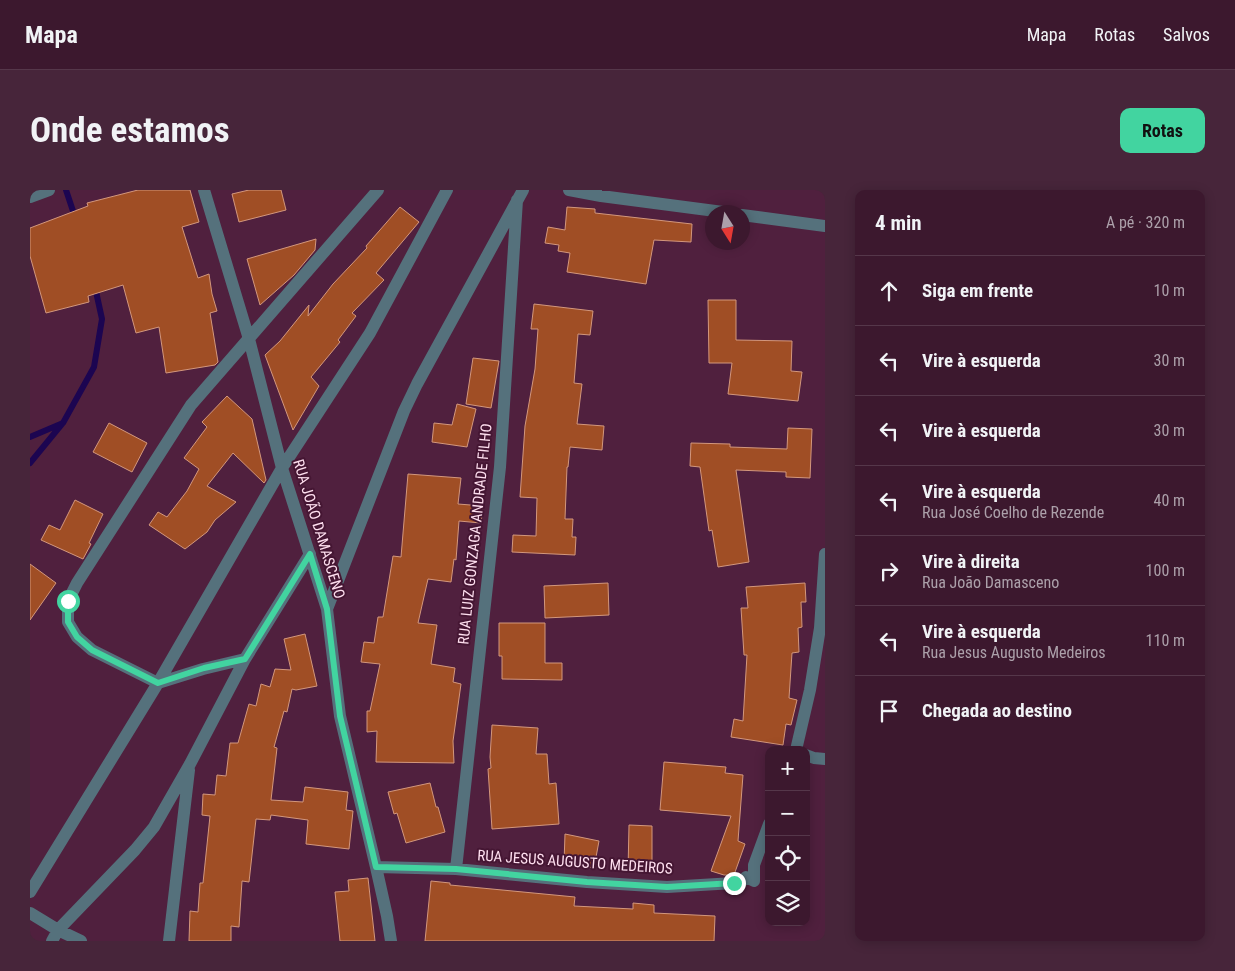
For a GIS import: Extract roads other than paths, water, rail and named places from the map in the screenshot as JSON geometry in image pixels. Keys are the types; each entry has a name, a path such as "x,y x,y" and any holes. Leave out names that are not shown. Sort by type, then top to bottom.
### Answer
{"street":[{"path":"30,197 50,190"},
{"name":"RUA JOÃO DAMASCENO","path":"204,190 249,338 282,468 327,609 340,716 376,867 391,941"},
{"path":"245,659 204,668 158,683 92,650 77,637 68,622 68,601 77,582 191,405 378,190"},
{"path":"30,892 158,683 282,468 370,333 447,190"},
{"path":"569,190 705,210"},
{"path":"327,609 404,411 520,195"},
{"name":"RUA LUIZ GONZAGA ANDRADE FILHO","path":"456,869 500,468 520,195"},
{"path":"750,216 825,226"},
{"path":"55,936 154,827 190,764 245,659 310,554"},
{"path":"797,746 810,690 820,628 825,554"},
{"path":"810,756 825,759"},
{"path":"169,941 190,764"},
{"name":"RUA JESUS AUGUSTO MEDEIROS","path":"376,867 456,869 587,882 667,887 734,883 742,881 746,877 754,881 754,865 765,835"},
{"path":"30,913 55,936 81,941"}],"waterway":[{"path":"66,190 76,220"},
{"path":"30,437 63,423 94,367 102,319 95,287"},
{"path":"30,463 62,424"}]}
